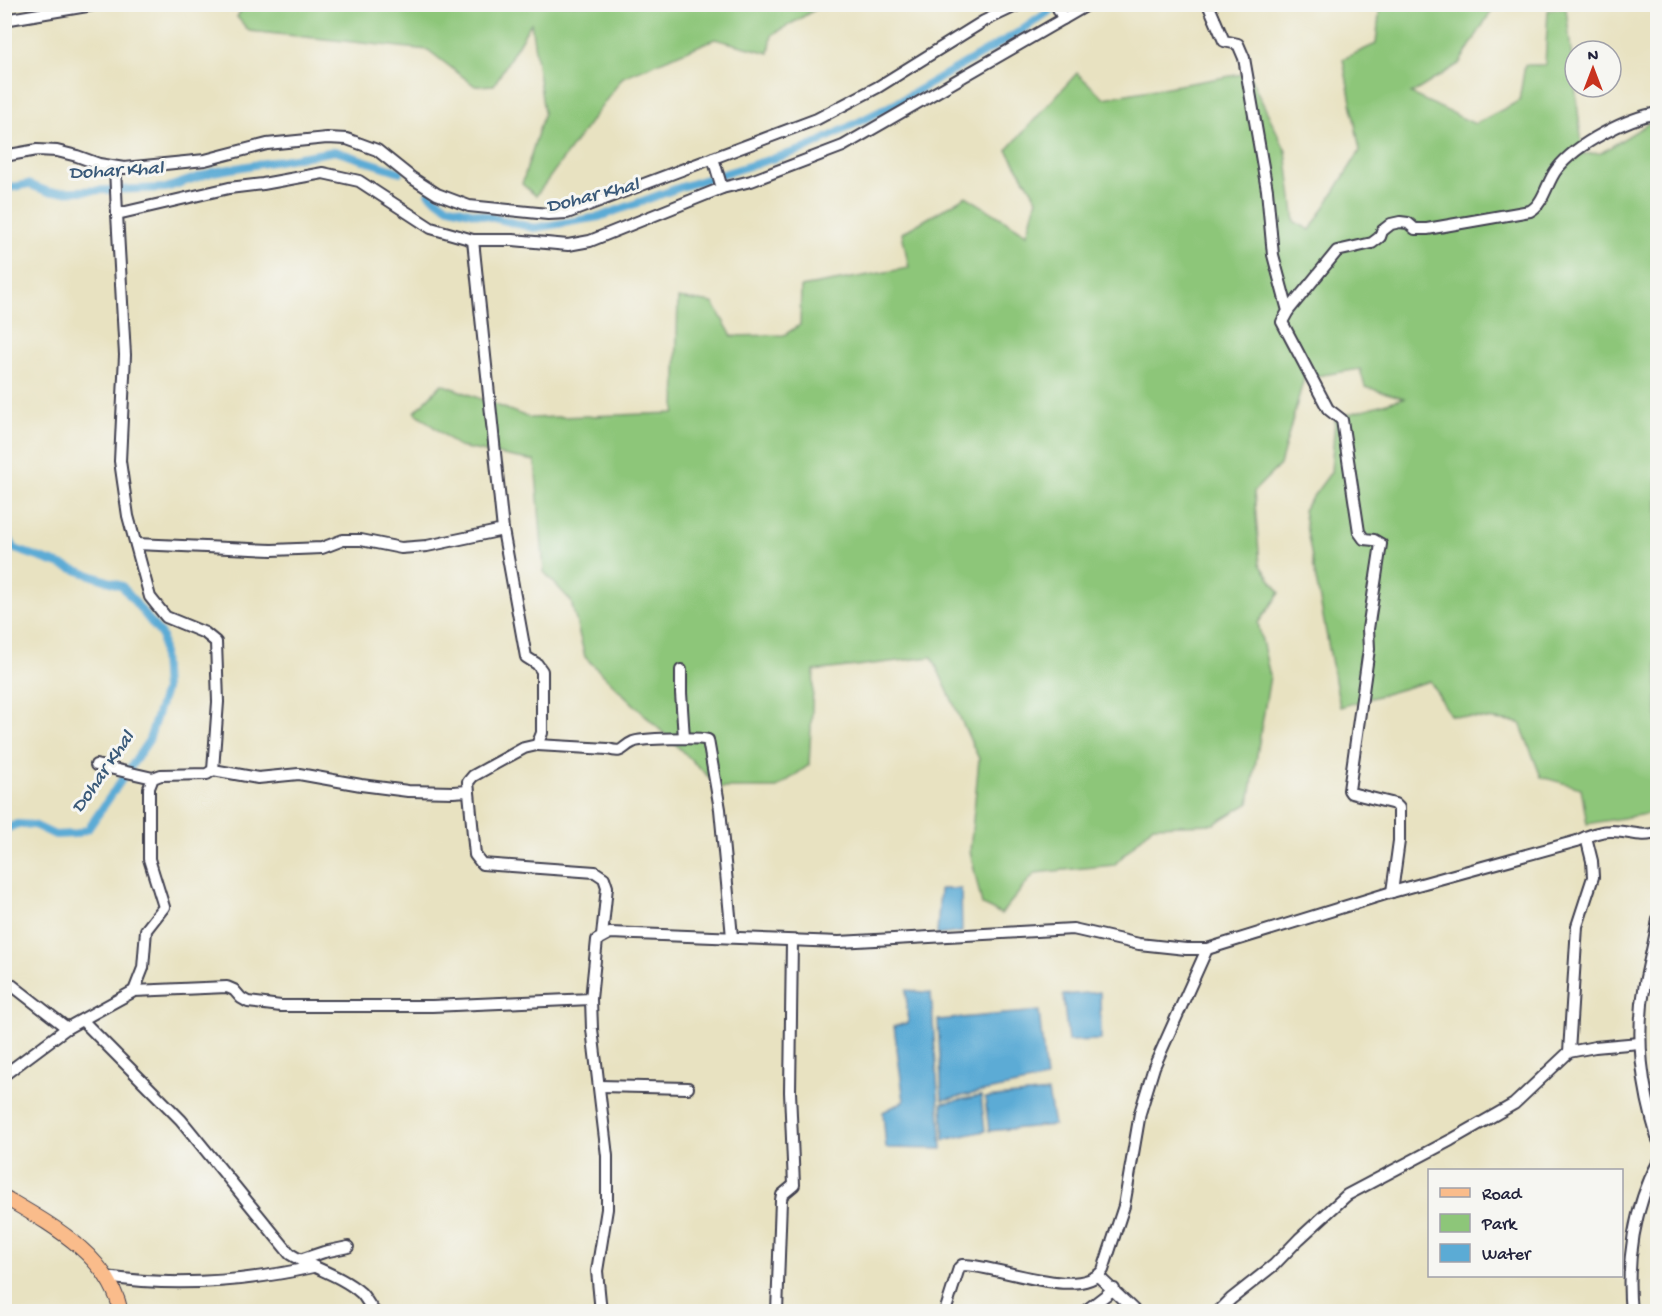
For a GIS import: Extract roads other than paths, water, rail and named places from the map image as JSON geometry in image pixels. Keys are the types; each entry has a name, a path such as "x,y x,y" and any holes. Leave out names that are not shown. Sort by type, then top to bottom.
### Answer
{"main road":[{"path":"4,1197 42,1219 96,1263 117,1296 121,1311"}],"street":[{"path":"4,20 99,4"},
{"path":"4,156 37,150 57,151 115,171 205,160 267,144 327,138 347,139 377,150 412,178 437,194 469,206 548,214 567,213 714,163 817,119 878,87 984,21 1020,4"},
{"path":"1056,4 1062,18"},
{"path":"117,214 230,188 323,173 359,181 430,228 473,240 513,240 568,245 591,241 721,186 751,181 843,146 1089,4"},
{"path":"1208,4 1224,41 1238,44 1244,58 1268,190 1273,255 1288,311"},
{"path":"1392,892 1399,841 1399,808 1395,804 1350,793 1349,790 1369,650 1368,629 1381,544 1374,540 1364,539 1359,532 1342,420 1328,409 1282,322 1288,311 1337,251 1372,243 1391,224 1400,222 1408,223 1415,229 1427,229 1530,211 1538,204 1557,168 1592,138 1658,113"},
{"path":"714,163 721,186"},
{"path":"115,171 125,355 120,461 128,516 150,597 166,617 205,633 216,642 218,702 213,770"},
{"path":"473,240 503,531 526,657 537,664 542,671 542,733 537,745"},
{"path":"136,544 272,550 322,548 343,540 361,540 401,548 427,546 503,531"},
{"path":"681,670 684,738"},
{"path":"602,936 607,887 604,878 595,872 482,864 475,855 468,791 468,782 473,776 524,748 537,745 608,748 618,751 623,750 633,741 705,738 709,743 722,830 732,937"},
{"path":"96,765 153,778 161,775 207,774 213,770 258,778 299,774 361,785 408,790 468,791"},
{"path":"134,991 143,968 146,930 164,907 153,878 149,859 148,788 153,778"},
{"path":"601,1311 597,1271 607,1198 607,1156 592,1029 591,999 597,940 602,936 610,933 839,942 1073,929 1139,944 1207,949 1392,892 1611,830 1646,834 1658,832"},
{"path":"1569,1052 1576,926 1593,877 1586,837"},
{"path":"1658,919 1645,984 1639,1044 1647,1105 1658,1140"},
{"path":"777,1311 781,1200 782,1195 794,1185 790,1092 792,941"},
{"path":"945,1311 962,1265 1051,1282 1087,1280 1098,1276 1124,1206 1140,1113 1154,1067 1207,949"},
{"path":"4,979 67,1028"},
{"path":"4,1075 67,1028 134,991 227,987 248,1002 281,1006 432,1006 591,999"},
{"path":"82,1020 181,1120 290,1254 338,1278 361,1293 375,1311"},
{"path":"1218,1311 1274,1265 1347,1195 1514,1104 1569,1052 1595,1047 1639,1044"},
{"path":"599,1086 687,1088"},
{"path":"1631,1311 1628,1286 1631,1249 1648,1180 1658,1163"},
{"path":"300,1260 348,1247"},
{"path":"106,1277 134,1281 201,1281 266,1277 313,1267"},
{"path":"1098,1276 1136,1311"},
{"path":"1084,1311 1114,1290"}],"water":[{"path":"940,889 961,889 962,932 937,935"},
{"path":"906,990 931,993 942,1149 886,1148 883,1112 904,1101 894,1026 908,1023"},
{"path":"1100,992 1101,1040 1068,1041 1063,995"},
{"path":"1039,1011 1046,1079 942,1100 938,1020"},
{"path":"1048,1092 1054,1125 989,1131 985,1098"},
{"path":"981,1096 985,1131 944,1140 942,1103"}],"waterway":[{"name":"Dohar Khal","path":"429,194 446,206 534,228 599,217 681,187 807,148 898,102 1019,32 1060,4"},
{"name":"Dohar Khal","path":"4,189 28,184 49,192 166,188 213,172 335,151 400,172"},
{"name":"Dohar Khal","path":"4,530 15,549 122,586 162,636 165,690 149,740 88,829 75,834 55,835 34,825 17,824 4,830"}]}
